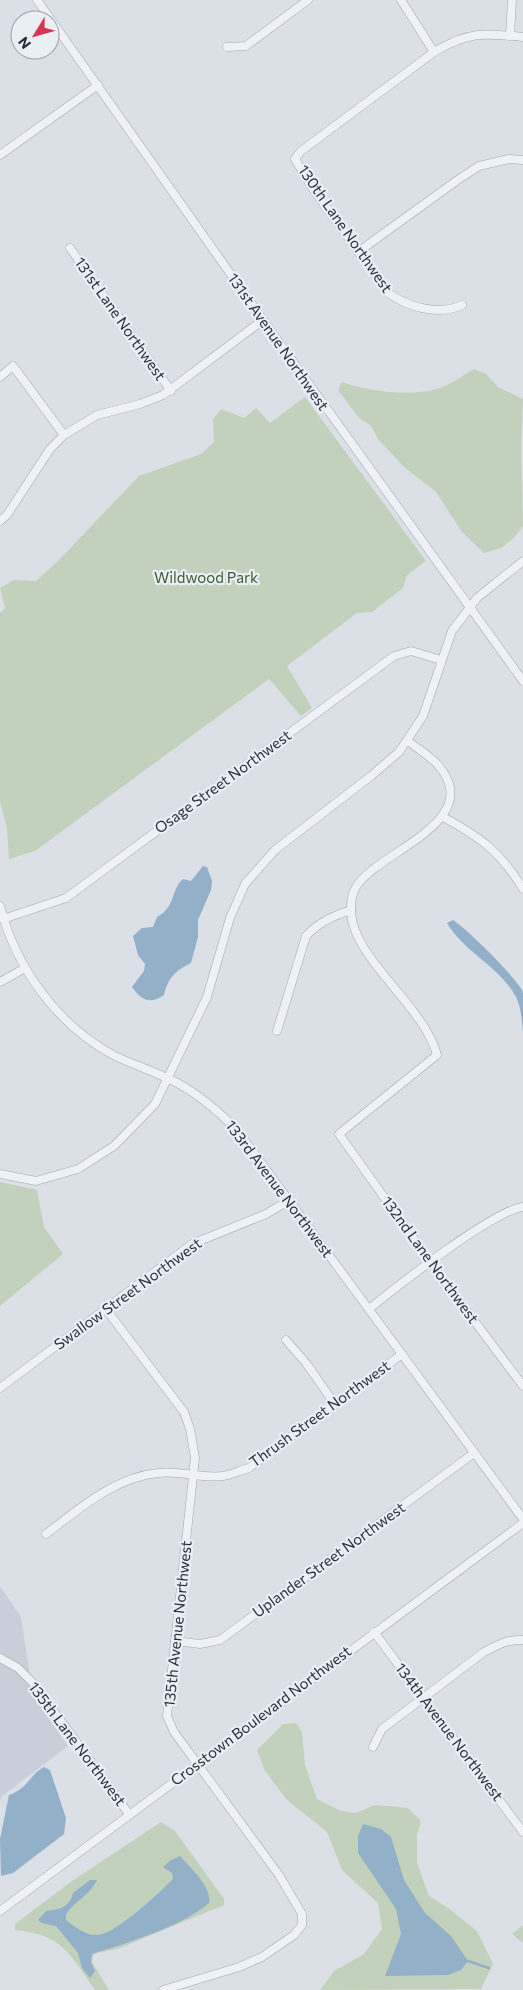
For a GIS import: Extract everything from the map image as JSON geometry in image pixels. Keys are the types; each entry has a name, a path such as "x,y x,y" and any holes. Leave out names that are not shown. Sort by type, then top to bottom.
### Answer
{"street":[{"name":"131st Avenue Northwest","path":"37,0 263,320 523,681"},
{"path":"226,47 246,46 308,0"},
{"path":"400,0 434,52 457,38 472,34 523,37"},
{"path":"510,36 512,0"},
{"name":"130th Lane Northwest","path":"434,52 301,151 296,159 301,171 387,292 401,303 431,308 455,308 462,304"},
{"path":"2,150 98,86"},
{"path":"358,252 480,166 509,159 523,160"},
{"name":"131st Lane Northwest","path":"70,248 171,391"},
{"path":"0,521 7,515 50,449 64,435 97,415 140,404 171,391 263,320"},
{"path":"0,376 13,366 64,435"},
{"path":"0,1174 36,1181 78,1169 114,1146 155,1104 207,997 237,898 252,875 275,850 388,764 408,741 423,716 452,631 469,607 523,561"},
{"name":"Osage Street Northwest","path":"3,919 66,898 394,656 411,651 441,660"},
{"path":"277,1031 306,936 316,925 332,916 351,910 352,897 356,886 368,874 437,824 442,817 449,800 448,786 444,774 430,758 408,741"},
{"path":"442,817 483,841 508,865 523,889"},
{"name":"133rd Avenue Northwest","path":"0,906 3,919 25,968 46,998 64,1018 84,1035 116,1056 169,1078 207,1103 237,1130 523,1519"},
{"name":"132nd Lane Northwest","path":"351,910 352,926 358,938 422,1023 437,1055 339,1134 431,1263 523,1386"},
{"path":"0,982 25,968"},
{"name":"Swallow Street Northwest","path":"0,1388 192,1244 266,1214 290,1200"},
{"path":"369,1309 431,1263 503,1214 523,1207"},
{"name":"135th Avenue Northwest","path":"105,1308 184,1412 190,1429 195,1458 167,1716 174,1732 297,1902 302,1914 302,1925 294,1935 262,1957 240,1967 163,1990"},
{"path":"286,1340 306,1363 334,1403"},
{"name":"Thrush Street Northwest","path":"46,1534 118,1484 159,1472 223,1476 248,1468 402,1354"},
{"name":"Uplander Street Northwest","path":"175,1641 200,1644 220,1640 474,1453"},
{"name":"Crosstown Boulevard Northwest","path":"0,1912 196,1764 523,1523"},
{"name":"134th Avenue Northwest","path":"374,1632 523,1832"},
{"path":"373,1747 382,1729 484,1652 502,1643 523,1640"},
{"name":"135th Lane Northwest","path":"0,1658 18,1668 34,1684 130,1814"}],"shaded area":[{"path":"0,1586 21,1617 29,1669 30,1692 68,1746 1,1797 0,1801"}],"green space":[{"path":"474,369 486,374 498,387 523,399 521,447 523,526 514,538 501,548 484,553 462,532 436,492 404,467 378,439 371,426 359,418 338,390 342,382 389,392 414,393 437,389"},
{"name":"Wildwood Park","path":"305,397 426,561 407,575 403,588 372,612 357,613 287,666 312,708 301,716 269,679 35,851 9,859 7,828 0,802 0,613 5,608 0,588 14,580 36,581 57,562 139,476 201,454 214,442 213,419 221,409 244,418 256,408 270,423"},
{"path":"0,1182 37,1190 44,1227 63,1254 0,1306"},
{"path":"296,1723 302,1732 305,1765 317,1799 341,1811 356,1813 375,1805 408,1808 421,1821 417,1835 417,1863 429,1896 477,1931 493,1964 481,1989 320,1990 334,1971 364,1954 382,1929 378,1903 342,1870 327,1832 287,1800 265,1771 257,1750 283,1724"},
{"path":"161,1822 175,1831 224,1899 224,1905 120,1948 94,1954 92,1962 109,1990 95,1990 71,1956 55,1941 31,1932 15,1930 15,1924 72,1881"},
{"path":"523,1925 523,1943 512,1934"}],"water":[{"path":"203,866 207,867 212,881 211,890 198,920 198,937 191,963 173,976 164,995 154,1000 146,1000 132,987 144,971 145,964 138,955 133,936 142,928 153,927 157,917 167,909 183,879 191,881"},
{"path":"453,920 492,955 520,987 523,993 523,1032 520,1009 516,997 501,977 454,933 447,923"},
{"path":"44,1767 50,1770 66,1818 64,1834 13,1873 1,1876 0,1839 9,1795 21,1789"},
{"path":"363,1824 381,1829 391,1837 404,1880 425,1913 451,1936 468,1961 461,1970 448,1975 385,1976 401,1934 396,1909 358,1853 358,1836"},
{"path":"180,1856 204,1884 209,1897 209,1903 185,1919 170,1926 92,1954 91,1962 95,1971 90,1978 82,1968 78,1953 56,1926 42,1923 38,1920 46,1911 66,1905 73,1893 90,1880 97,1880 91,1890 66,1914 66,1920 89,1934 98,1935 106,1933 137,1912 173,1879 172,1873 163,1867 171,1860"}],"waterway":[{"path":"468,1961 489,1968"}]}
